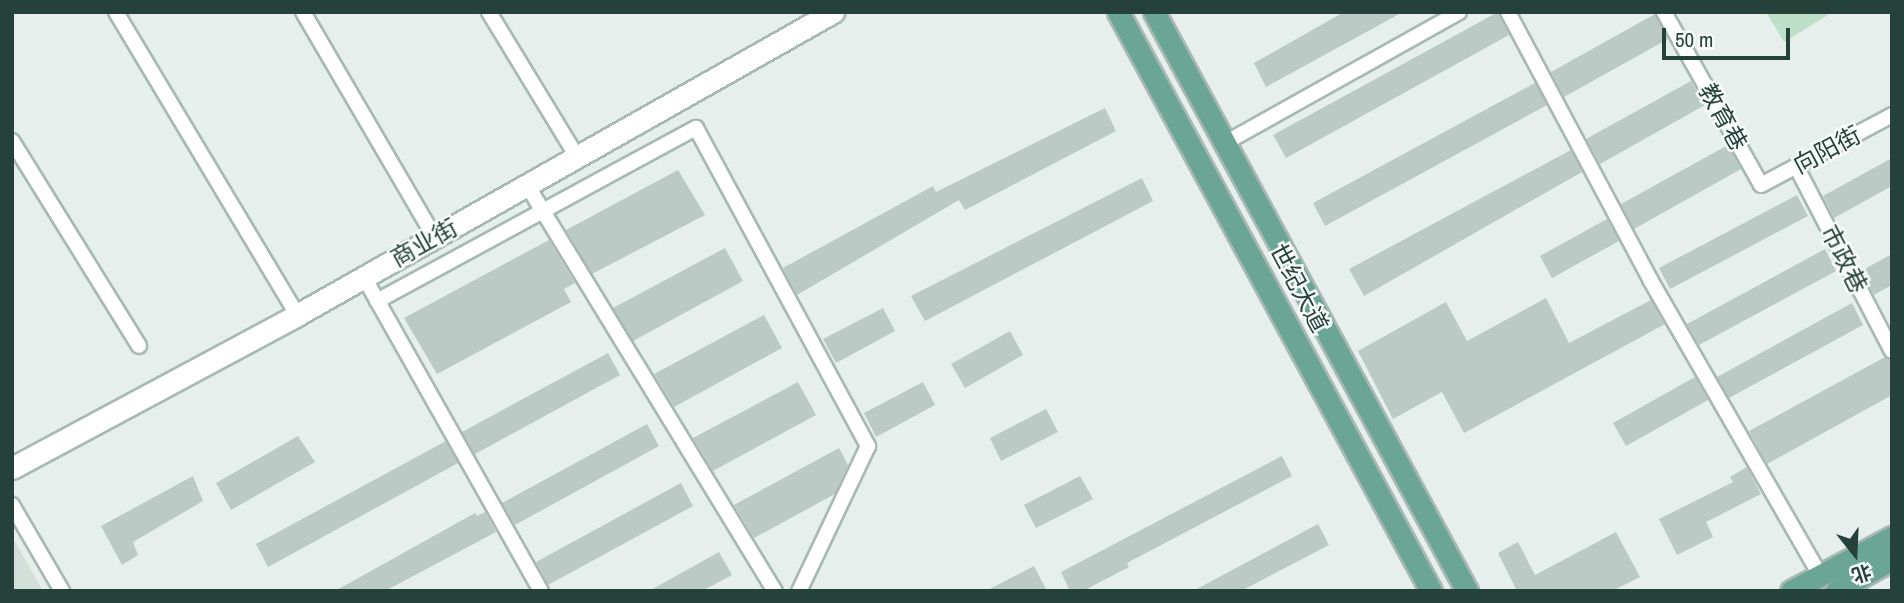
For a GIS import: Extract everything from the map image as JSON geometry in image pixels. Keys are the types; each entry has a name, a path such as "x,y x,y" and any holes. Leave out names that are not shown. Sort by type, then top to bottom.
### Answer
{"main road":[{"name":"世纪大道","path":"1118,12 1431,591"},
{"name":"世纪大道","path":"1154,12 1467,591"},
{"path":"1791,591 1820,575 1888,555"},
{"path":"1836,591 1888,555"}],"street":[{"path":"116,12 297,315"},
{"path":"303,12 435,238"},
{"path":"489,12 577,157"},
{"name":"商业街","path":"12,468 297,315 833,12"},
{"path":"1225,143 1458,12"},
{"path":"1508,12 1651,281 1820,575"},
{"name":"教育巷","path":"1664,12 1761,185"},
{"name":"向阳街","path":"1761,185 1892,115"},
{"path":"377,301 696,128 868,446 799,591"},
{"path":"12,141 139,346"},
{"name":"市政巷","path":"1796,166 1892,351"},
{"path":"527,185 775,591"},
{"path":"364,277 541,591"},
{"path":"12,505 62,591"}],"shaded area":[{"path":"12,536 43,591 12,591"}],"green space":[{"path":"1766,12 1826,12 1828,15 1784,42"}],"building":[{"path":"1344,12 1403,12 1266,87 1254,63"},
{"path":"1498,12 1509,35 1286,158 1273,135"},
{"path":"1655,14 1668,39 1564,97 1551,72"},
{"path":"1691,81 1705,105 1600,164 1586,139"},
{"path":"1535,83 1547,105 1325,226 1313,203"},
{"path":"1105,108 1116,131 965,210 959,200 797,295 783,268 933,186 936,192"},
{"path":"1728,145 1741,169 1634,229 1621,204"},
{"path":"1571,150 1582,172 1364,296 1349,269"},
{"path":"1892,158 1892,186 1834,218 1823,196"},
{"path":"678,170 705,215 592,274 566,230"},
{"path":"1142,178 1153,201 925,321 911,296"},
{"path":"1797,195 1808,216 1670,289 1659,268"},
{"path":"1607,219 1619,241 1552,278 1540,256"},
{"path":"549,240 575,283 564,289 571,302 437,374 404,318"},
{"path":"725,248 743,281 633,341 613,308"},
{"path":"1825,249 1836,271 1699,345 1687,324"},
{"path":"1892,254 1892,285 1874,295 1861,271"},
{"path":"1546,298 1569,343 1651,300 1665,324 1464,433 1442,392 1393,419 1358,351 1446,302 1467,341"},
{"path":"1852,303 1863,325 1729,398 1717,377"},
{"path":"883,308 895,331 836,363 823,339"},
{"path":"764,315 782,348 674,407 654,374"},
{"path":"1010,331 1023,355 965,388 951,364"},
{"path":"608,353 620,375 475,454 462,432"},
{"path":"1885,357 1892,361 1892,395 1767,464 1749,431"},
{"path":"1695,377 1708,400 1626,446 1613,423"},
{"path":"798,382 816,415 713,471 693,438"},
{"path":"923,382 935,405 876,437 864,413"},
{"path":"1046,409 1058,432 1001,461 990,438"},
{"path":"647,424 659,446 515,525 502,503"},
{"path":"298,436 315,462 231,510 216,483"},
{"path":"446,441 458,463 268,567 256,544"},
{"path":"839,448 848,465 835,494 754,538 734,505"},
{"path":"1282,456 1292,476 1127,563 1129,567 1083,591 1070,591 1061,572"},
{"path":"1747,467 1761,494 1706,522 1713,537 1677,555 1659,519 1733,482 1730,477"},
{"path":"193,476 203,501 133,542 138,555 122,565 101,526"},
{"path":"1080,476 1093,499 1036,528 1024,505"},
{"path":"681,483 693,506 548,585 536,562"},
{"path":"485,512 496,532 385,591 335,591 475,513 477,516"},
{"path":"1318,524 1329,545 1241,591 1193,591"},
{"path":"1616,532 1640,577 1612,591 1517,591 1498,553 1518,542 1535,575"},
{"path":"719,552 732,575 702,591 649,591"},
{"path":"1034,566 1047,591 986,591"}]}
